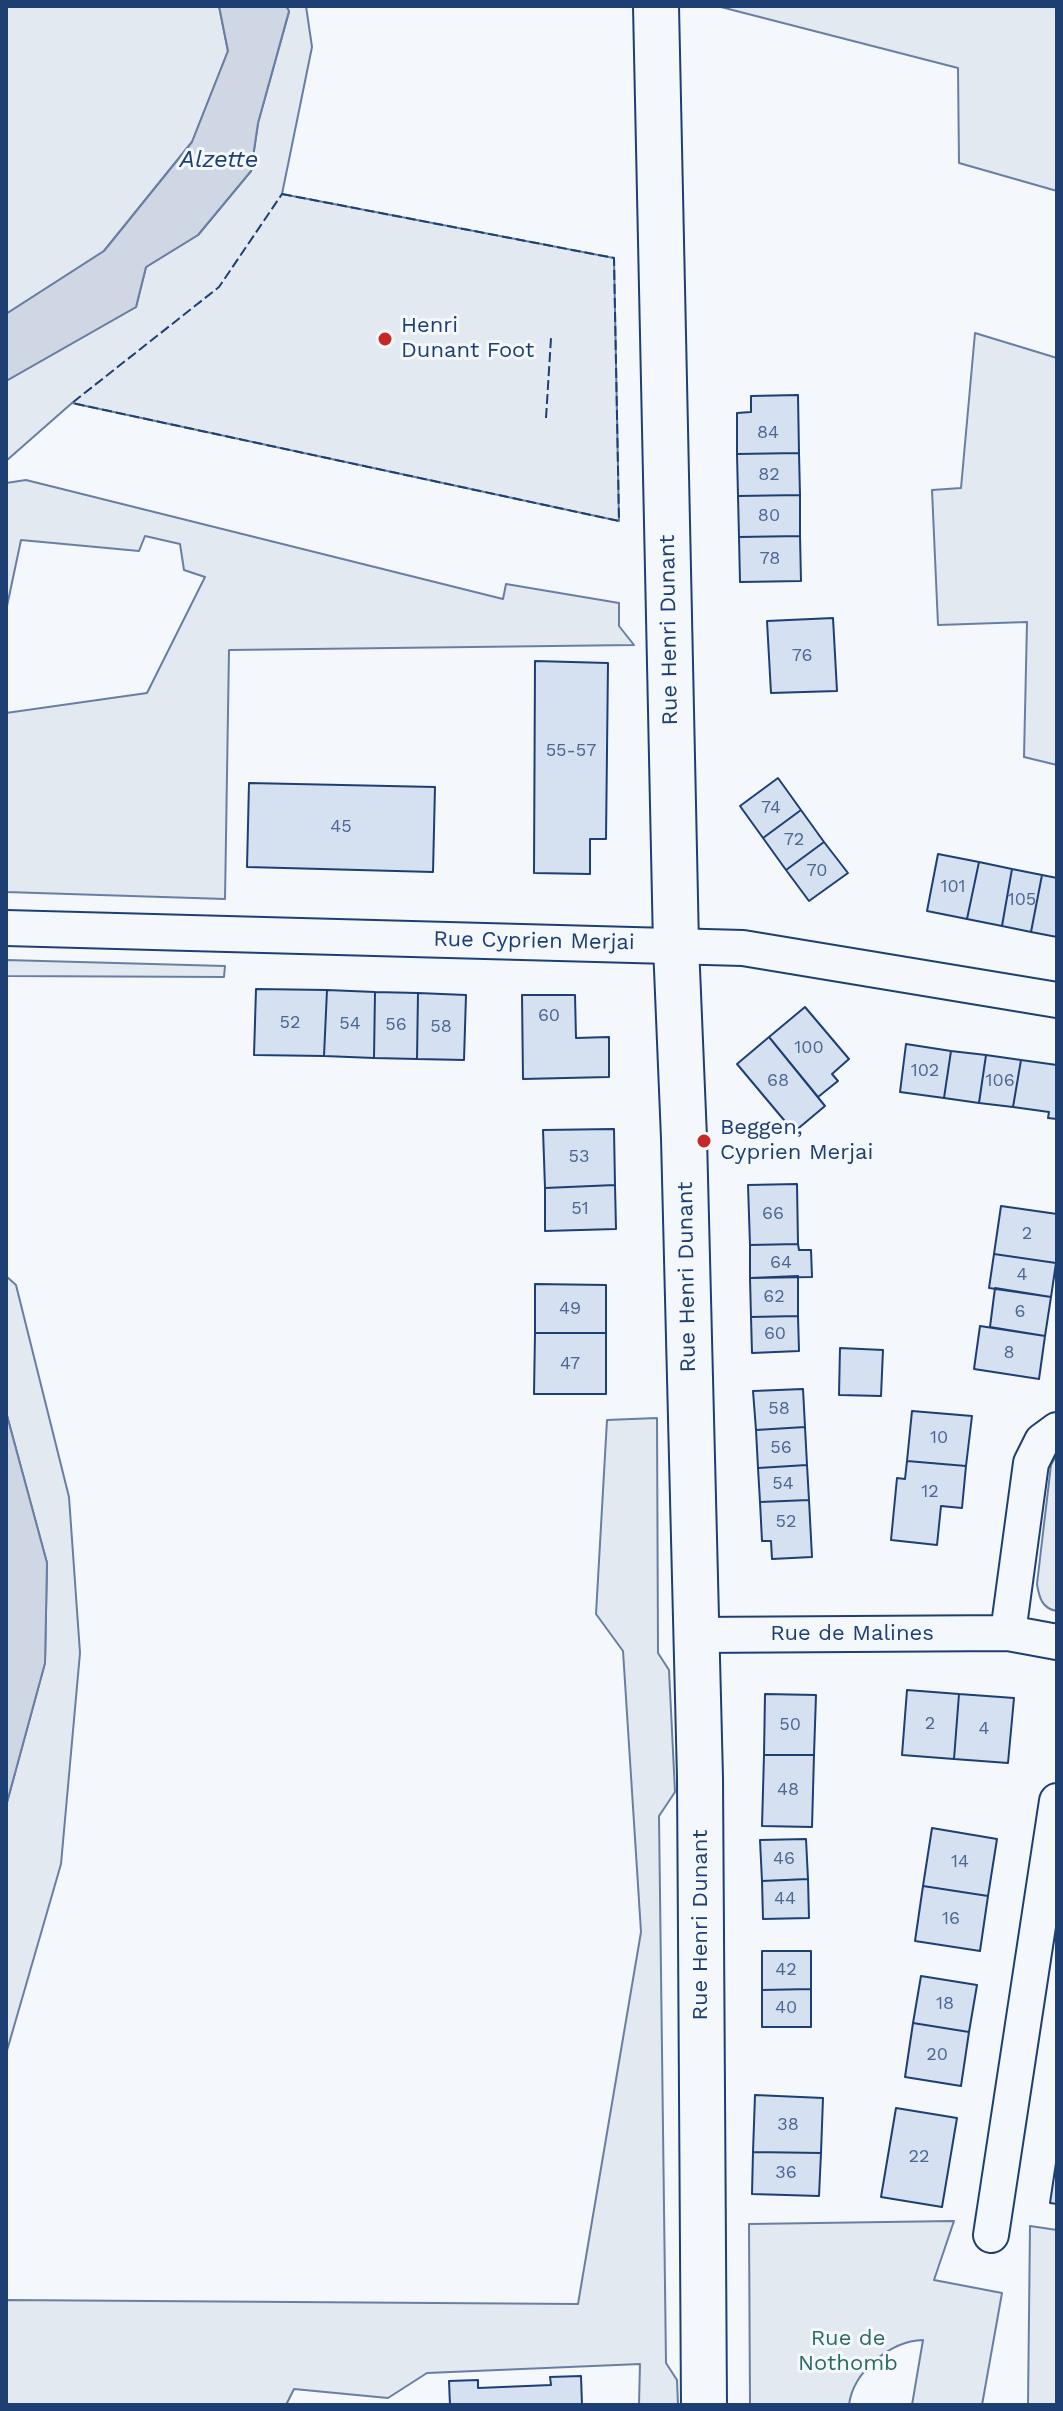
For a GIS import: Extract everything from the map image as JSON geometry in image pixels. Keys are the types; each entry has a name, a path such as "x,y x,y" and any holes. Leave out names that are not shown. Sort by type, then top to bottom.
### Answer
{"main road":[{"name":"Rue Henri Dunant","path":"656,6 676,945 684,1138 700,1778 704,2405"}],"street":[{"name":"Rue Cyprien Merjai","path":"6,928 743,948 1057,1000"},
{"path":"1008,1633 1031,1463 1042,1441 1057,1430"},
{"name":"Rue de Malines","path":"695,1635 1008,1633 1057,1642"},
{"path":"991,2235 1057,1801"}],"green space":[{"path":"6,6 219,6 228,51 192,142 104,251 6,314"},
{"name":"Henri Dunant Foot","path":"286,6 306,6 312,47 282,194 614,258 619,521 72,403 6,461 6,381 136,307 146,267 198,235 251,171 258,123 289,12"},
{"path":"717,6 1057,6 1057,191 959,163 958,68"},
{"path":"975,333 1057,358 1057,765 1024,757 1027,622 938,625 932,490 961,488"},
{"path":"26,480 503,599 506,584 619,603 619,626 634,645 229,650 225,899 6,892 6,713 147,693 205,577 184,570 180,544 145,536 139,551 21,540 6,611 6,483"},
{"path":"6,960 225,966 224,977 6,976"},
{"path":"6,1276 16,1285 69,1497 80,1653 61,1864 6,2054 6,1806 45,1663 47,1563 6,1412"},
{"path":"657,1418 658,1653 669,1670 675,1792 659,1816 666,2363 677,2380 678,2405 639,2405 640,2364 427,2373 388,2398 294,2389 286,2405 6,2405 6,2300 578,2304 641,1932 623,1651 596,1614 607,1420"},
{"path":"1057,1454 1057,1611 1045,1605 1037,1584 1051,1465"},
{"name":"Rue de Nothomb","path":"954,2221 934,2280 1002,2293 982,2405 912,2405 923,2340 898,2346 875,2360 858,2381 849,2405 750,2405 749,2224"},
{"path":"1030,2226 1057,2230 1057,2405 1028,2405"}],"water":[{"name":"Alzette","path":"219,6 286,6 289,11 258,123 251,171 198,235 146,267 136,307 6,381 6,314 104,251 192,142 228,51"},
{"path":"6,1412 47,1563 45,1663 6,1806"}],"building":[{"path":"798,395 799,453 737,454 737,413 751,412 751,396"},
{"path":"799,453 800,495 738,496 737,454"},
{"path":"800,495 800,536 739,537 738,496"},
{"path":"800,536 801,581 740,582 739,537"},
{"path":"833,618 837,691 771,693 767,621"},
{"path":"535,661 608,663 606,839 590,839 590,874 534,873"},
{"path":"778,778 801,810 763,838 740,806"},
{"path":"249,783 435,787 433,872 247,867"},
{"path":"801,810 824,842 786,870 763,838"},
{"path":"824,842 848,873 809,901 786,870"},
{"path":"938,854 979,862 967,919 927,911"},
{"path":"979,862 1012,869 1002,926 967,919"},
{"path":"1012,869 1042,875 1031,932 1002,926"},
{"path":"1042,875 1057,878 1057,937 1031,932"},
{"path":"256,989 327,990 324,1056 254,1055"},
{"path":"327,990 375,992 374,1058 324,1056"},
{"path":"375,992 418,993 417,1059 374,1058"},
{"path":"418,993 466,995 464,1060 417,1059"},
{"path":"522,995 575,995 576,1038 609,1037 609,1077 523,1079"},
{"path":"805,1007 849,1059 832,1074 838,1081 818,1097 769,1037"},
{"path":"769,1037 825,1106 794,1132 737,1064"},
{"path":"906,1044 951,1051 944,1098 900,1092"},
{"path":"951,1051 986,1055 979,1103 944,1098"},
{"path":"986,1055 1021,1060 1013,1107 979,1103"},
{"path":"1021,1060 1057,1065 1057,1119 1048,1118 1049,1112 1013,1107"},
{"path":"614,1129 615,1185 545,1188 543,1130"},
{"path":"797,1184 798,1244 750,1245 748,1185"},
{"path":"615,1185 616,1229 545,1231 545,1188"},
{"path":"1001,1206 1057,1214 1056,1263 994,1254"},
{"path":"798,1244 799,1250 811,1250 812,1277 750,1278 750,1245"},
{"path":"994,1254 1056,1263 1051,1297 989,1288"},
{"path":"798,1276 798,1316 751,1317 750,1278"},
{"path":"535,1284 606,1285 606,1333 535,1333"},
{"path":"995,1288 1051,1297 1045,1336 990,1327"},
{"path":"798,1316 799,1351 752,1353 751,1317"},
{"path":"980,1326 1045,1336 1039,1379 974,1369"},
{"path":"535,1333 606,1333 606,1394 534,1394"},
{"path":"840,1348 883,1350 881,1396 839,1395"},
{"path":"803,1389 805,1427 756,1430 753,1391"},
{"path":"912,1411 972,1416 966,1466 907,1461"},
{"path":"805,1427 807,1465 758,1468 756,1430"},
{"path":"907,1461 966,1466 962,1508 941,1506 937,1545 891,1540 897,1478 905,1479"},
{"path":"807,1465 809,1500 760,1502 758,1468"},
{"path":"809,1500 812,1557 772,1559 771,1541 762,1541 760,1502"},
{"path":"907,1690 959,1694 954,1759 902,1755"},
{"path":"765,1694 816,1695 814,1755 764,1755"},
{"path":"959,1694 1014,1698 1008,1763 954,1759"},
{"path":"764,1755 814,1755 812,1827 762,1826"},
{"path":"932,1828 997,1839 988,1896 923,1886"},
{"path":"806,1839 808,1879 762,1881 760,1840"},
{"path":"808,1879 809,1918 763,1919 762,1881"},
{"path":"923,1886 988,1896 980,1951 915,1941"},
{"path":"762,1951 811,1951 811,1989 762,1990"},
{"path":"921,1976 977,1985 969,2032 913,2023"},
{"path":"811,1989 811,2027 762,2027 762,1990"},
{"path":"913,2023 969,2032 961,2086 905,2077"},
{"path":"755,2095 823,2098 821,2153 753,2152"},
{"path":"896,2108 957,2118 942,2207 881,2197"},
{"path":"753,2152 821,2153 819,2196 752,2194"},
{"path":"1057,2163 1057,2204 1050,2203"},
{"path":"581,2376 582,2405 450,2405 449,2381 478,2380 478,2388 551,2385 550,2377"}],"fence":[{"path":"282,194 614,258 619,521 72,403 219,287 282,194"},
{"path":"546,418 551,338"}],"place":[{"name":"Henri Dunant Foot","path":"385,339"},
{"name":"Beggen, Cyprien Merjai","path":"704,1141"}]}
